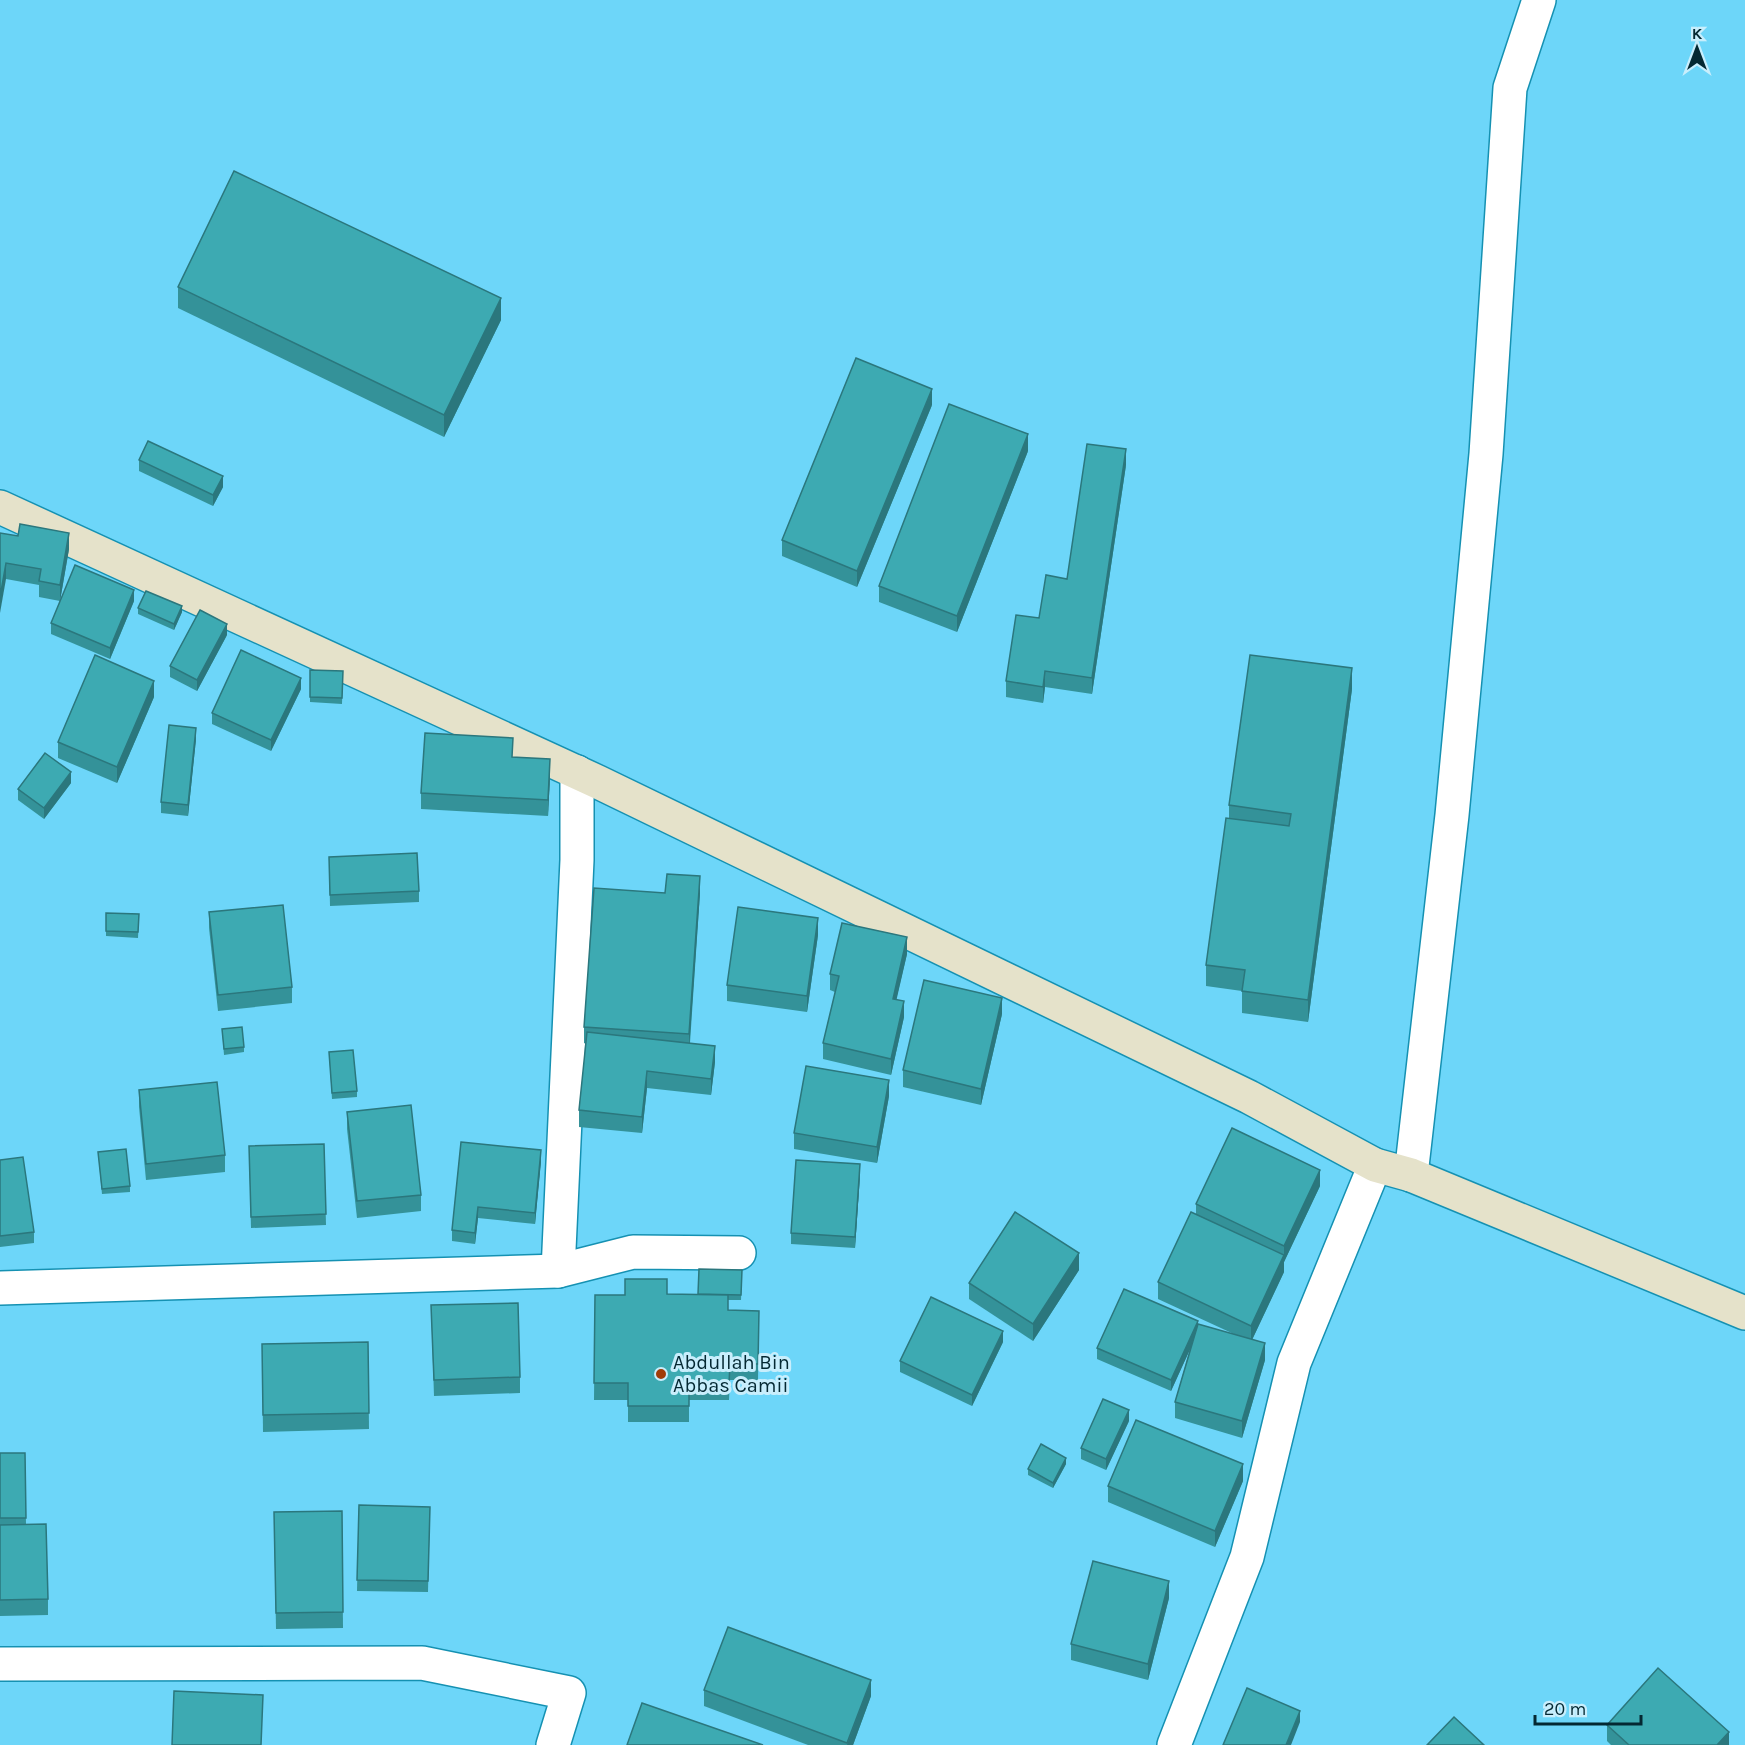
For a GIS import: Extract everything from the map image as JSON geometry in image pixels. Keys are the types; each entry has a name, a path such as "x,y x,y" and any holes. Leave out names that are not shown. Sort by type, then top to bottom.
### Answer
{"street":[{"path":"1412,1175 1452,815 1484,477 1510,88 1539,0"},
{"path":"0,507 577,772 1239,1092 1375,1165 1412,1175 1745,1312"},
{"path":"558,1271 577,860 577,772"},
{"path":"1174,1745 1247,1557 1294,1363 1375,1165"},
{"path":"0,1288 558,1271 633,1252 739,1253"},
{"path":"0,1664 422,1663 569,1694 553,1745"}],"building":[{"path":"234,171 501,298 444,415 178,287"},
{"path":"856,358 932,389 857,571 782,540"},
{"path":"949,404 1028,434 957,616 879,586"},
{"path":"148,441 223,476 213,495 139,460"},
{"path":"1087,444 1126,449 1092,678 1045,671 1043,687 1006,681 1016,615 1039,618 1046,575 1067,579"},
{"path":"20,524 69,533 60,585 39,581 41,569 6,563 0,597 0,533 18,536"},
{"path":"75,565 134,590 110,648 51,623"},
{"path":"146,591 182,606 174,624 138,608"},
{"path":"200,610 227,624 197,680 170,666"},
{"path":"241,650 301,678 271,740 212,713"},
{"path":"95,655 154,681 117,767 58,742"},
{"path":"1250,655 1352,668 1308,1000 1242,991 1245,970 1206,965 1226,818 1289,826 1291,814 1229,805"},
{"path":"310,670 343,671 342,698 310,697"},
{"path":"169,725 196,728 188,805 161,802"},
{"path":"425,733 513,738 512,757 550,759 548,800 421,793"},
{"path":"45,753 71,772 44,808 18,789"},
{"path":"417,853 419,891 330,895 329,857"},
{"path":"667,874 700,876 689,1034 584,1027 594,888 665,893"},
{"path":"283,905 292,987 218,995 209,912"},
{"path":"738,907 818,918 807,996 727,985"},
{"path":"106,913 139,914 138,932 106,931"},
{"path":"842,923 907,937 893,999 904,1001 891,1059 823,1043 839,976 830,974"},
{"path":"924,980 1002,998 981,1089 903,1070"},
{"path":"242,1027 244,1047 224,1049 222,1029"},
{"path":"587,1032 715,1046 711,1079 647,1071 642,1117 579,1110"},
{"path":"353,1050 357,1091 332,1093 329,1052"},
{"path":"806,1066 889,1080 877,1147 794,1133"},
{"path":"217,1082 225,1155 146,1164 139,1090"},
{"path":"411,1105 421,1195 357,1201 347,1112"},
{"path":"1232,1128 1320,1170 1284,1246 1196,1204"},
{"path":"461,1142 541,1150 535,1213 478,1207 475,1233 452,1230"},
{"path":"324,1144 326,1214 251,1217 249,1146"},
{"path":"126,1149 130,1186 102,1189 98,1152"},
{"path":"23,1157 34,1232 0,1236 0,1160"},
{"path":"796,1160 860,1164 855,1237 791,1233"},
{"path":"1015,1212 1079,1253 1033,1324 969,1283"},
{"path":"1191,1212 1284,1255 1251,1326 1158,1282"},
{"path":"699,1269 742,1270 741,1295 698,1294"},
{"path":"625,1279 667,1279 667,1294 728,1295 728,1310 759,1311 758,1364 730,1363 729,1384 689,1384 689,1406 628,1406 628,1383 594,1383 595,1295 625,1295"},
{"path":"1124,1289 1198,1321 1171,1380 1097,1348"},
{"path":"931,1297 1003,1331 972,1395 900,1361"},
{"path":"518,1303 520,1377 434,1380 431,1305"},
{"path":"1198,1324 1265,1343 1242,1421 1175,1402"},
{"path":"368,1342 369,1413 263,1415 262,1344"},
{"path":"1103,1399 1129,1410 1106,1459 1081,1448"},
{"path":"1136,1420 1243,1464 1215,1531 1108,1486"},
{"path":"1041,1444 1066,1458 1053,1483 1028,1469"},
{"path":"0,1453 25,1453 26,1518 0,1518"},
{"path":"359,1505 430,1507 428,1581 357,1580"},
{"path":"342,1511 343,1612 276,1613 274,1512"},
{"path":"46,1524 48,1599 0,1600 0,1525"},
{"path":"1093,1561 1169,1581 1148,1664 1071,1644"},
{"path":"728,1627 871,1680 847,1743 704,1690"},
{"path":"1658,1668 1729,1732 1717,1745 1629,1745 1607,1725"},
{"path":"1247,1688 1300,1711 1286,1745 1223,1745"},
{"path":"174,1691 263,1695 261,1745 172,1745"},
{"path":"642,1703 763,1745 627,1745"},
{"path":"1454,1717 1484,1745 1427,1745"}],"place":[{"name":"Abdullah Bin Abbas Camii","path":"661,1374"}]}
